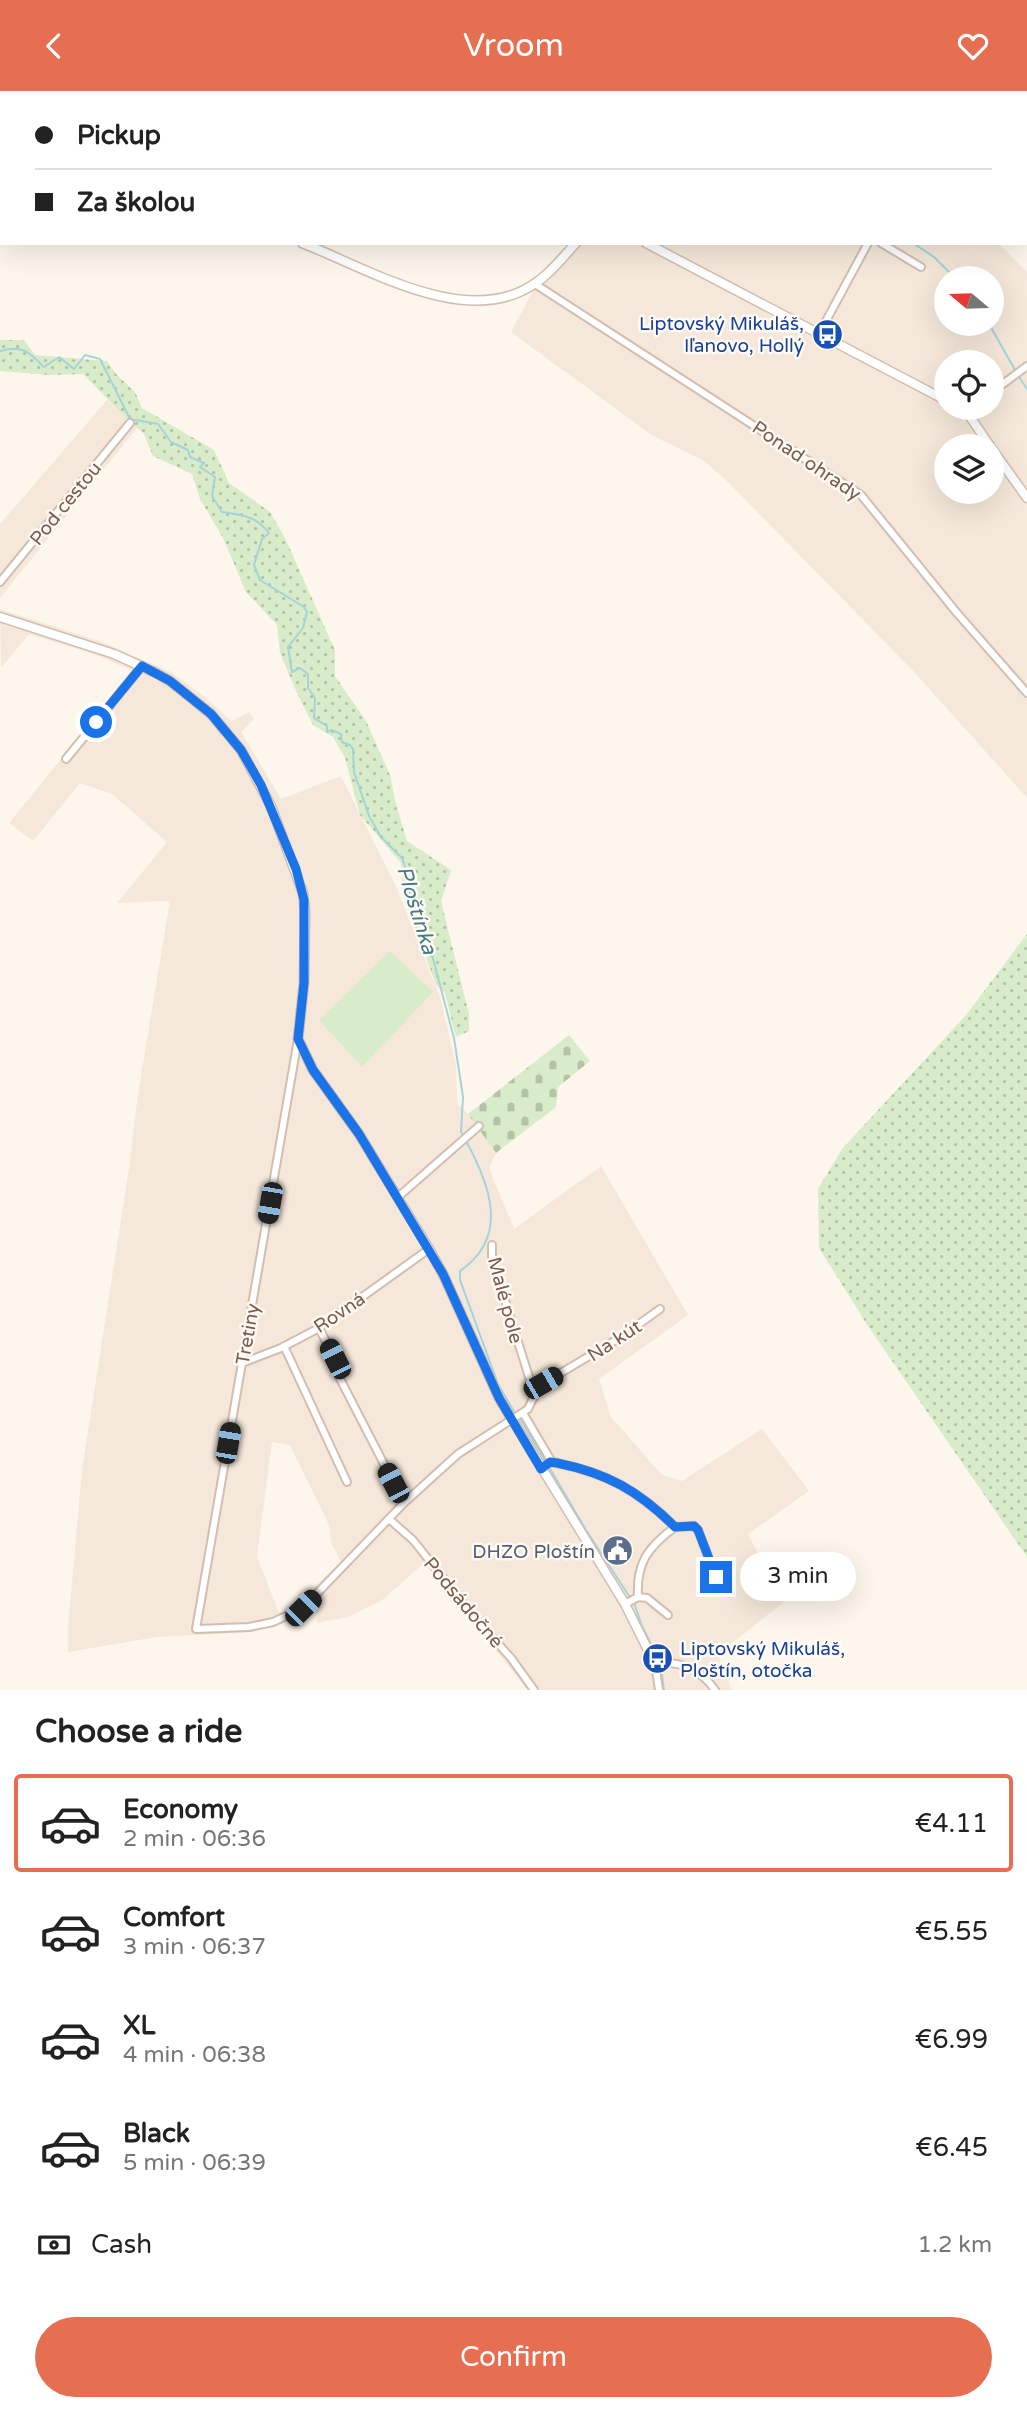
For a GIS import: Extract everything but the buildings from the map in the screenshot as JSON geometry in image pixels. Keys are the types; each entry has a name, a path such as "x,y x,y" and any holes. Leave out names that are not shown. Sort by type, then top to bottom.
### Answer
{"street":[{"path":"307,245 418,290 457,300 484,301 504,298 535,283 574,245"},
{"path":"650,245 934,394"},
{"path":"819,334 867,245"},
{"path":"884,245 920,267"},
{"name":"Ponad ohrady","path":"535,283 861,495 957,613 1027,693"},
{"path":"1004,384 1023,372"},
{"name":"Pod cestou","path":"0,582 130,423"},
{"path":"1004,466 1027,498"},
{"path":"1,619 114,654 142,666 173,683 219,722 241,750 271,806 296,869 304,900 304,983 298,1039 313,1070 359,1134 443,1274 499,1398 518,1417 631,1600 654,1661 659,1690"},
{"path":"66,759 142,666"},
{"name":"Tretiny","path":"298,1039 196,1629 249,1627 273,1622 303,1608 390,1519"},
{"path":"398,1198 480,1126"},
{"name":"Malé pole","path":"492,1245 492,1259 535,1395"},
{"name":"Rovná","path":"242,1363 319,1328 429,1249"},
{"name":"Na kút","path":"518,1417 532,1405 537,1388 543,1383 621,1337 660,1309"},
{"path":"319,1328 335,1359 335,1369 404,1503"},
{"path":"284,1346 347,1482"},
{"path":"518,1417 518,1430 547,1465 576,1467 608,1477 649,1503 675,1527"},
{"path":"390,1519 458,1454 518,1417"},
{"name":"Podsádočné","path":"390,1519 413,1540 534,1690"},
{"path":"631,1600 640,1565 655,1544 675,1527 688,1525 698,1530 716,1577"},
{"path":"631,1600 647,1598 668,1615"},
{"path":"654,1661 691,1667 715,1690"}],"shaded area":[{"path":"570,245 1000,245 1027,272 1027,798 917,675 729,483 703,460 653,436 511,332 534,289"},
{"path":"107,400 138,427 0,598 0,524"},
{"path":"0,609 102,642 171,672 205,697 231,721 249,712 254,719 241,732 281,799 341,776 397,889 440,997 456,1064 457,1104 468,1114 496,1153 489,1168 514,1229 601,1166 688,1315 599,1379 611,1417 662,1475 682,1481 762,1429 809,1491 748,1534 784,1602 718,1654 732,1690 528,1690 424,1563 381,1601 348,1617 317,1623 313,1588 341,1562 331,1542 329,1525 290,1445 272,1442 257,1557 283,1623 253,1632 157,1637 68,1652 82,1470 138,1094 170,901 117,903 167,842 112,794 80,783 33,841 9,823 133,671 96,655 29,634 1,668"}],"green space":[{"path":"0,340 24,340 35,355 107,361 135,392 142,408 214,450 229,483 270,512 285,538 335,650 335,676 366,721 390,775 407,841 451,870 441,901 469,1014 469,1031 456,1037 445,993 436,985 403,893 401,863 360,815 345,758 333,737 313,725 280,653 277,625 246,592 223,538 200,499 192,474 153,456 144,434 83,374 50,375 0,371"},
{"path":"1027,934 1027,1557 868,1326 819,1248 818,1189 842,1149 966,1015"},
{"path":"390,951 433,992 362,1067 319,1020"},
{"path":"569,1035 590,1061 558,1087 556,1107 496,1153 468,1114"}],"waterway":[{"path":"916,245 943,266"},
{"path":"996,336 1015,370"},
{"name":"Ploštínka","path":"0,351 20,349 44,367 59,357 74,369 85,355 100,359 130,419 158,424 171,442 188,450 190,457 204,463 200,467 215,477 212,496 222,512 254,520 269,533 262,539 254,565 260,580 304,607 307,612 303,628 288,647 292,672 300,668 308,674 308,688 315,698 314,718 327,726 327,732 332,730 341,734 342,742 353,749 354,772 369,816 381,837 402,858 419,906 454,1038 463,1097 461,1132 464,1136"},
{"path":"1018,375 1027,389"},
{"name":"Ploštínka","path":"466,1141 482,1175 491,1210 485,1243 476,1257 460,1271 460,1280 498,1384 516,1415"},
{"name":"Ploštínka","path":"520,1419 546,1462"},
{"name":"Ploštínka","path":"549,1467 631,1599"},
{"name":"Ploštínka","path":"634,1603 659,1660"},
{"name":"Ploštínka","path":"661,1669 664,1690"}],"place":[{"name":"Liptovský Mikuláš, Iľanovo, Hollý","path":"827,334"},
{"name":"DHZO Ploštín","path":"618,1551"},
{"name":"Liptovský Mikuláš, Ploštín, otočka","path":"657,1659"}],"route":[{"path":"96,722 142,666 170,681 194,699 219,722 241,750 271,806 303,893 304,983 298,1039 313,1070 359,1134 443,1274 499,1398 541,1469 550,1462 608,1477 658,1510 675,1527 694,1526 716,1577"}]}
